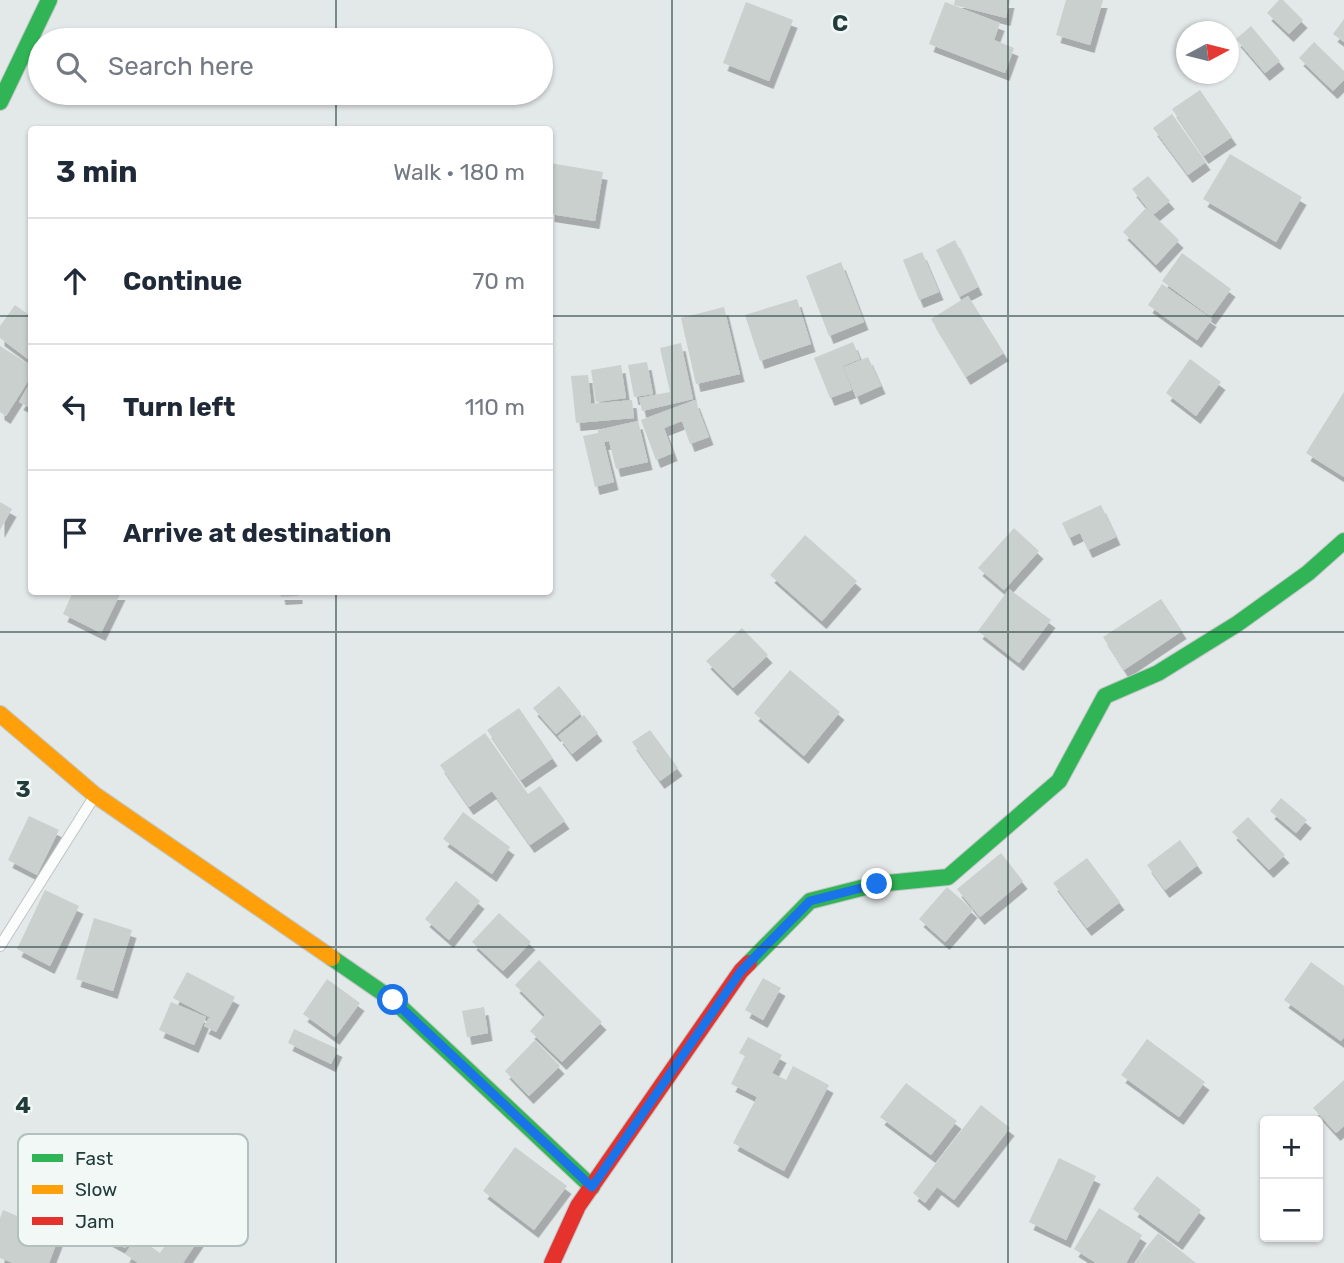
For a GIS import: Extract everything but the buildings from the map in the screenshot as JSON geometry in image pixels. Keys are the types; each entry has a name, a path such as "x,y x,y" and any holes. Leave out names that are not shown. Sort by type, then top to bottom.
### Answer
{"street":[{"path":"36,28 49,0"},
{"path":"0,102 28,44"},
{"path":"552,1263 579,1206 741,971 810,901 877,884 948,877 1059,781 1105,696 1158,673 1237,624 1308,573 1344,541"},
{"path":"0,714 95,795 393,1000 592,1187"}],"lane":[{"path":"0,947 95,795"}],"traffic: fast":[{"path":"36,28 49,0"},
{"path":"0,102 28,44"},
{"path":"749,963 810,901 877,884 948,877 1059,781 1105,696 1158,673 1237,624 1308,573 1344,541"},
{"path":"332,958 393,1000 592,1187"}],"traffic: slow":[{"path":"0,714 95,795 332,958"}],"traffic: jam":[{"path":"552,1263 578,1206 749,963"}],"route":[{"path":"393,1000 592,1187 741,971 810,901 877,884"}]}
